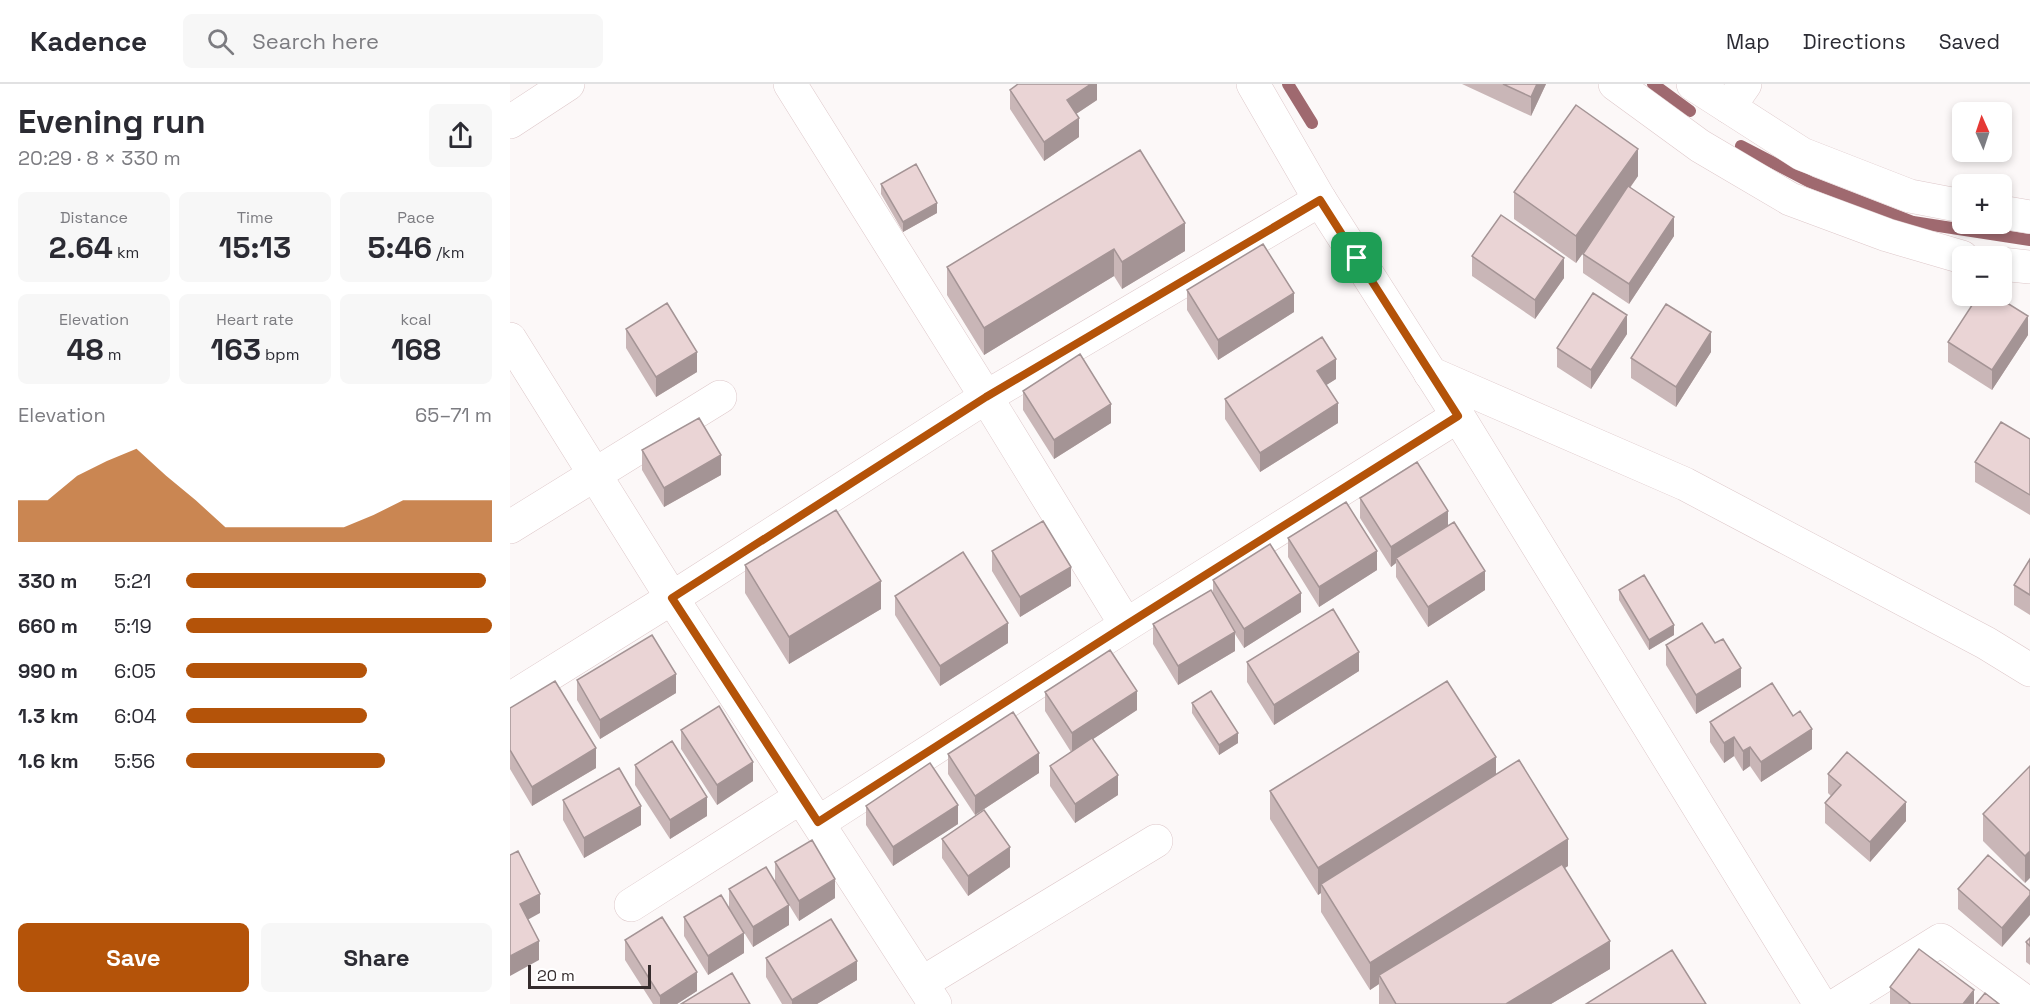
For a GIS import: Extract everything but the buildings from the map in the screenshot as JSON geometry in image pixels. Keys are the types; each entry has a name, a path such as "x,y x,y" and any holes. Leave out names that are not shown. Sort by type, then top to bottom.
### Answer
{"street":[{"path":"510,122 568,84"},
{"path":"790,84 1126,625"},
{"path":"1252,84 1320,200 1458,416 1820,1004"},
{"path":"1615,84 1700,146 1790,199 1887,235 1952,254"},
{"path":"1693,84 1737,96 1802,154 1910,196 1952,204"},
{"path":"1700,146 1737,96"},
{"path":"510,699 986,397 1320,200"},
{"path":"2012,214 2030,217"},
{"path":"2012,265 2030,267"},
{"path":"510,339 672,598 929,993 1156,841"},
{"path":"1430,373 1685,483 1986,643 2030,670"},
{"path":"510,527 720,398"},
{"path":"631,905 810,810 1126,625 1458,416"},
{"path":"1838,1004 1941,940 2028,1004"}],"waterway":[{"path":"1288,84 1312,123"},
{"path":"1653,84 1690,111"},
{"path":"1741,146 1810,182 1913,222 2030,240"}],"route":[{"path":"1320,200 1357,258 1458,416 818,822 672,598 986,397 1320,200"}]}
